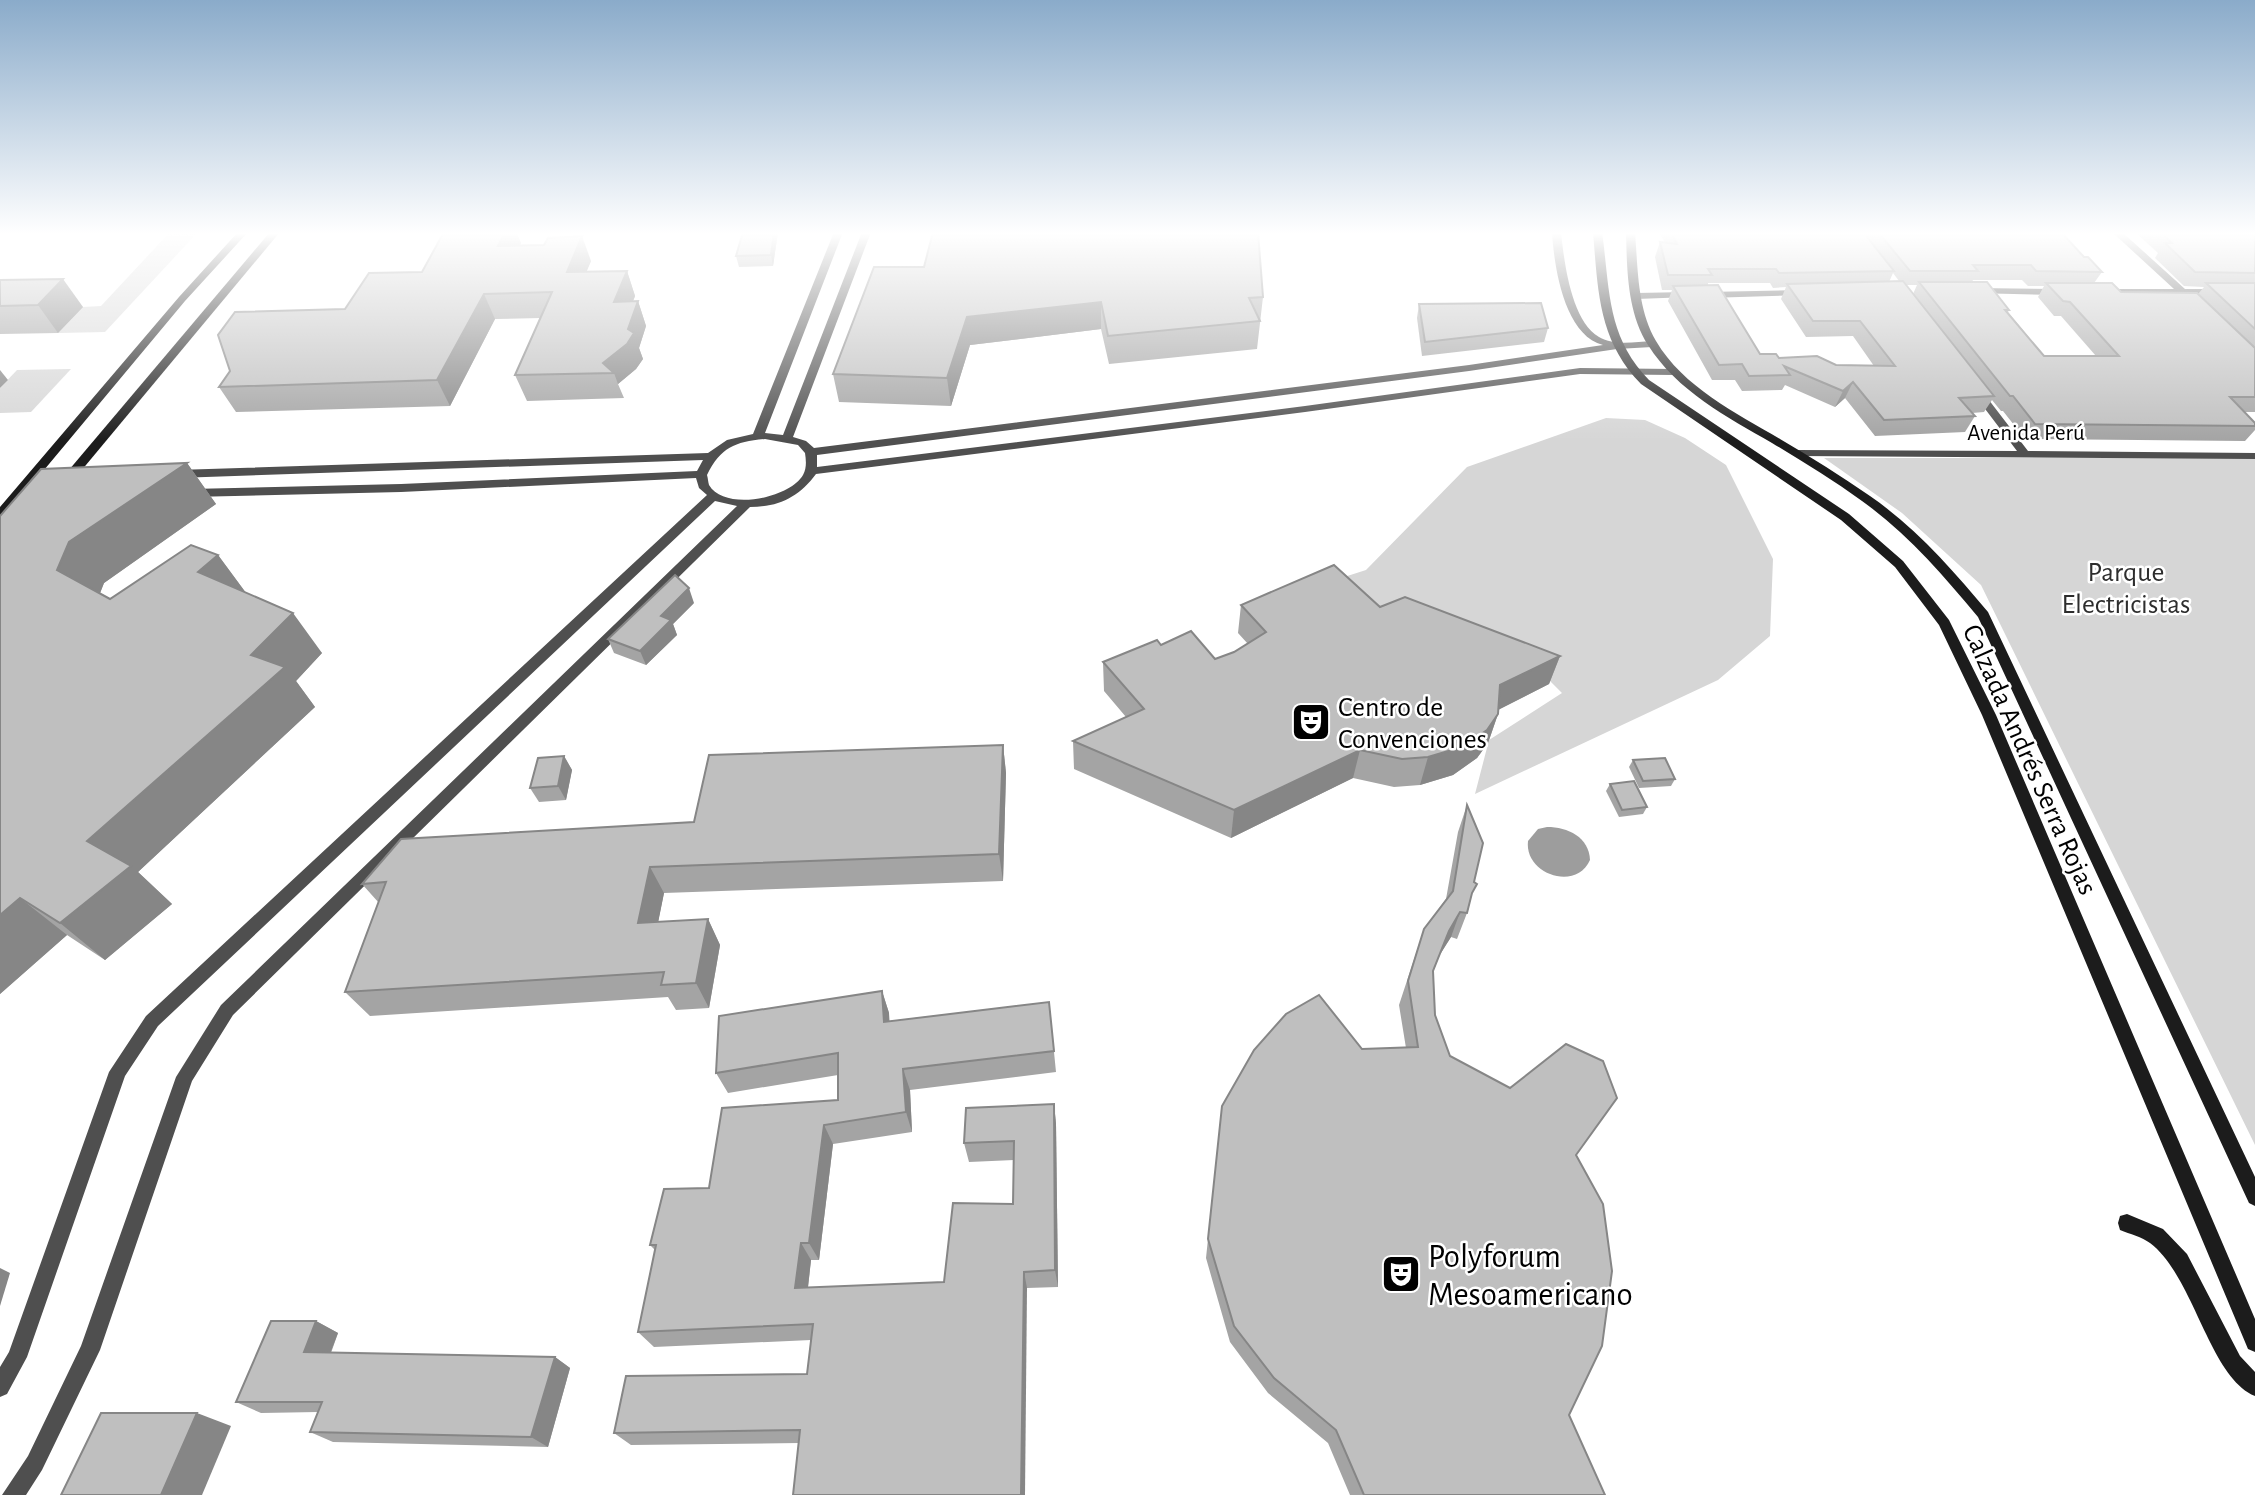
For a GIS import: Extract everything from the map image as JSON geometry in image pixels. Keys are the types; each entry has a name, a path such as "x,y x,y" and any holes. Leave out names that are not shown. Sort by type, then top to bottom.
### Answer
{"main road":[{"path":"52,480 180,302"},
{"path":"0,514 52,480 212,302"},
{"name":"Calzada Andrés Serra Rojas","path":"1608,302 1617,346 1645,382 1845,517 1899,564 1944,623 1989,715 2255,1342"},
{"name":"Calzada Andrés Serra Rojas","path":"1637,302 1642,324 1652,344 1674,372 1742,422 1797,453 1888,515 1938,561 1983,615 2255,1197"},
{"path":"2127,1223 2156,1236 2180,1261 2232,1363 2255,1386"}],"street":[{"path":"758,436 811,302"},
{"path":"788,438 840,302"},
{"path":"1571,302 1582,327 1594,340 1617,346"},
{"path":"811,452 1469,368 1617,346 1652,344"},
{"path":"812,471 1305,409 1580,371 1637,374 1674,372"},
{"path":"1973,388 2024,453"},
{"path":"758,436 788,438 802,443 811,452 812,471 807,481 791,493 770,502 746,505 712,497 704,487 700,474 711,456 732,442 758,436"},
{"name":"Avenida Perú","path":"1797,453 2255,456"},
{"path":"161,474 711,456"},
{"path":"179,494 401,488 700,474"},
{"path":"52,480 82,477"},
{"path":"0,1387 17,1357 118,1072 152,1021 712,497"},
{"path":"13,1495 35,1463 90,1350 185,1077 227,1010 746,505"}],"green space":[{"path":"105,302 133,302 105,332 58,333 83,307 101,306"},
{"path":"71,369 31,412 0,413 0,388 17,370"},
{"path":"1606,418 1645,420 1685,438 1726,465 1773,559 1770,636 1718,680 1475,794 1489,740 1562,693 1550,681 1313,587 1366,570 1467,467"},
{"name":"Parque Electricistas","path":"1824,458 2255,458 2255,1145 1981,585 1902,513"}],"shaded area":[{"path":"1547,827 1570,831 1581,839 1589,852 1590,860 1583,870 1563,877 1542,870 1534,862 1529,853 1528,841 1538,829"}],"building":[{"path":"0,302 41,302 38,305 0,306"},
{"path":"350,302 480,302 437,380 219,387 230,371 218,335 235,312 345,309"},
{"path":"548,302 638,302 628,329 634,333 627,344 603,363 614,373 515,375"},
{"path":"861,302 1251,302 1260,321 1108,336 1101,302 967,317 947,378 833,374"},
{"path":"1682,302 1728,302 1760,354 1776,354 1779,358 1817,356 1836,365 1895,366 1860,321 1813,321 1799,302 1919,302 1994,396 1959,398 1975,416 1884,420 1853,382 1843,391 1784,366 1790,375 1749,376 1742,364 1719,365"},
{"path":"1935,302 2003,302 2009,310 2005,310 2044,356 2119,356 2068,302 2206,302 2255,348 2255,397 2230,397 2255,426 2035,424 2013,396 2010,396"},
{"path":"2226,302 2255,302 2255,329"},
{"path":"1541,303 1548,328 1425,342 1419,304"},
{"path":"187,463 69,542 57,570 110,599 191,545 218,555 198,572 293,613 251,655 285,667 87,841 131,866 60,923 20,898 0,915 0,516 41,469"},
{"name":"Centro de Convenciones","path":"1334,565 1380,607 1405,597 1560,656 1500,685 1498,714 1487,730 1462,747 1428,757 1402,759 1360,750 1234,810 1073,741 1144,709 1103,662 1157,640 1161,645 1191,631 1215,659 1234,652 1266,632 1241,605"},
{"path":"675,575 689,588 661,616 671,620 640,651 608,639"},
{"path":"1003,745 999,854 650,867 638,923 708,919 696,983 661,985 664,972 345,992 386,882 362,884 401,839 694,822 709,755"},
{"path":"564,756 558,786 530,788 538,758"},
{"path":"1665,758 1675,779 1643,781 1633,760"},
{"path":"1634,781 1647,807 1622,810 1610,784"},
{"name":"Polyforum Mesoamericano","path":"1467,805 1483,843 1474,882 1477,884 1467,913 1460,912 1433,971 1435,1015 1450,1056 1510,1088 1566,1044 1603,1061 1617,1098 1576,1155 1603,1204 1612,1271 1602,1346 1569,1415 1605,1495 1364,1495 1336,1430 1274,1378 1234,1326 1208,1239 1222,1106 1254,1050 1286,1014 1319,995 1362,1049 1418,1047 1408,981 1424,929 1453,891"},
{"path":"882,991 884,1022 1049,1002 1054,1051 903,1069 906,1112 824,1125 809,1243 801,1243 795,1288 944,1282 953,1203 1013,1204 1014,1141 964,1143 966,1108 1054,1104 1055,1270 1024,1272 1021,1495 793,1495 800,1430 614,1433 626,1376 807,1374 813,1324 638,1332 656,1245 650,1245 664,1189 709,1188 722,1108 838,1100 838,1053 716,1073 719,1016"},
{"path":"271,1321 316,1321 304,1352 555,1357 531,1437 310,1432 322,1402 236,1402"},
{"path":"101,1413 197,1413 161,1495 61,1495"}],"place":[{"name":"Centro de Convenciones","path":"1311,722"},
{"name":"Polyforum Mesoamericano","path":"1401,1274"}]}
